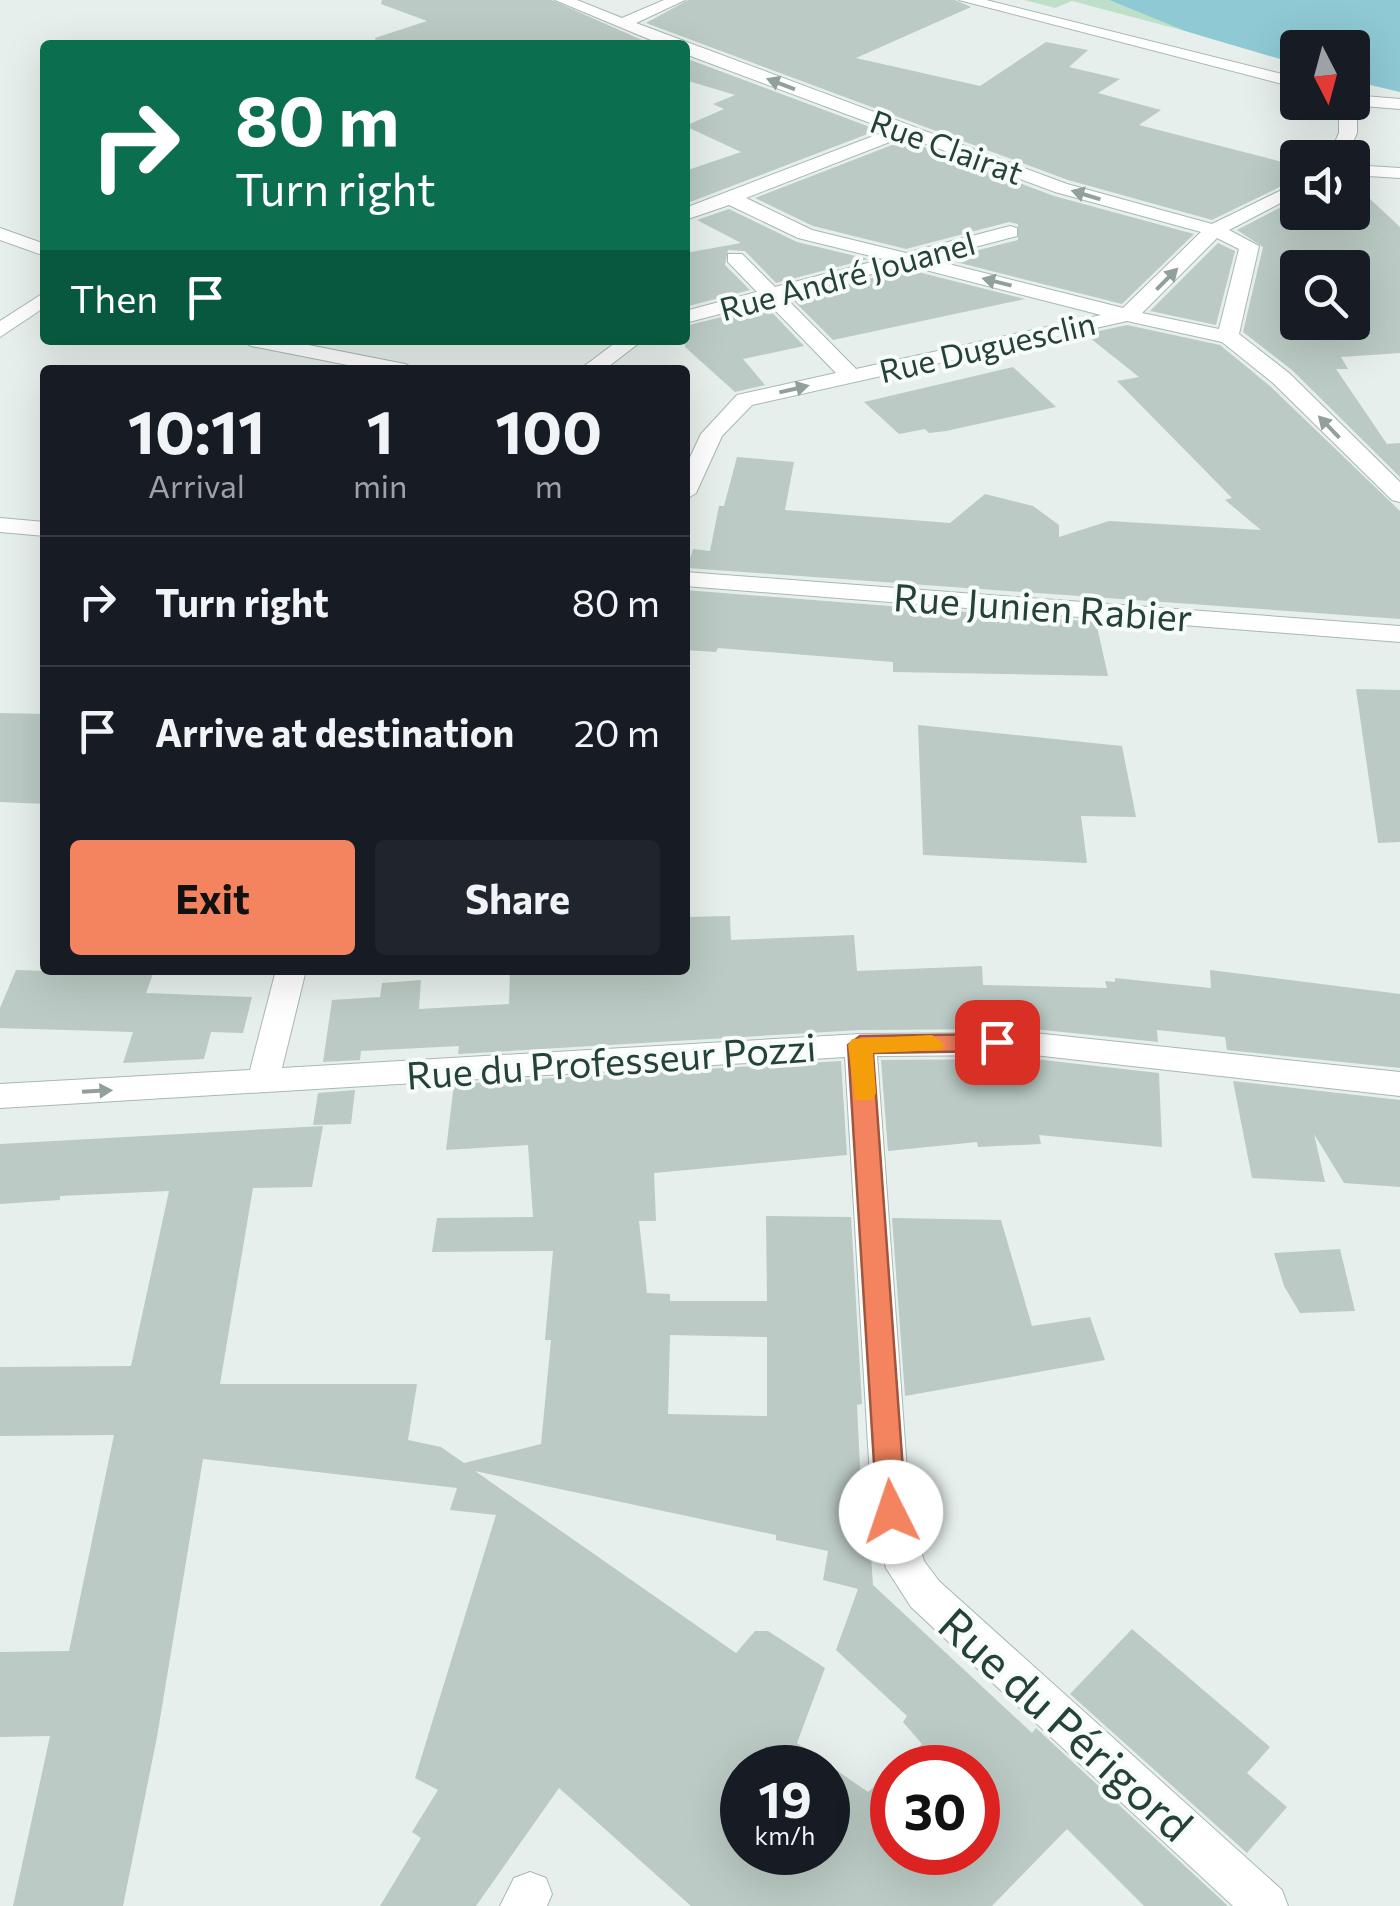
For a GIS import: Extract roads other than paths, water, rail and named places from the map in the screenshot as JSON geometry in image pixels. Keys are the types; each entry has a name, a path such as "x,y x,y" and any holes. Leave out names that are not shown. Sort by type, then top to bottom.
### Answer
{"street":[{"path":"563,0 664,40"},
{"path":"620,24 676,0"},
{"path":"967,0 1280,78"},
{"path":"626,40 645,33"},
{"name":"Rue Clairat","path":"690,50 1061,188 1214,230"},
{"path":"1370,101 1400,104"},
{"path":"690,212 904,130"},
{"path":"1370,171 1400,173"},
{"name":"Rue Duguesclin","path":"690,482 712,434 745,400 1127,315 1166,282 1214,230 1280,196"},
{"path":"730,198 805,234 1203,334 1228,336 1282,378 1400,495"},
{"path":"1214,230 1249,246 1228,336"},
{"name":"Rue André Jouanel","path":"690,317 1010,232"},
{"path":"0,234 40,248"},
{"path":"735,258 851,376"},
{"path":"6,326 40,302"},
{"path":"6,326 40,316"},
{"path":"278,345 380,365"},
{"path":"597,365 626,345"},
{"path":"690,429 712,434"},
{"path":"0,526 40,529"},
{"name":"Rue Junien Rabier","path":"690,580 1400,634"},
{"path":"263,1082 290,975"},
{"name":"Rue du Professeur Pozzi","path":"0,1096 860,1045 1034,1044 1400,1084"},
{"name":"Rue du Périgord","path":"860,1045 891,1512 906,1568 925,1594 1266,1906"}],"water":[{"path":"1109,0 1400,0 1400,92 1370,85 1370,30 1280,30 1280,59 1185,31"}]}
